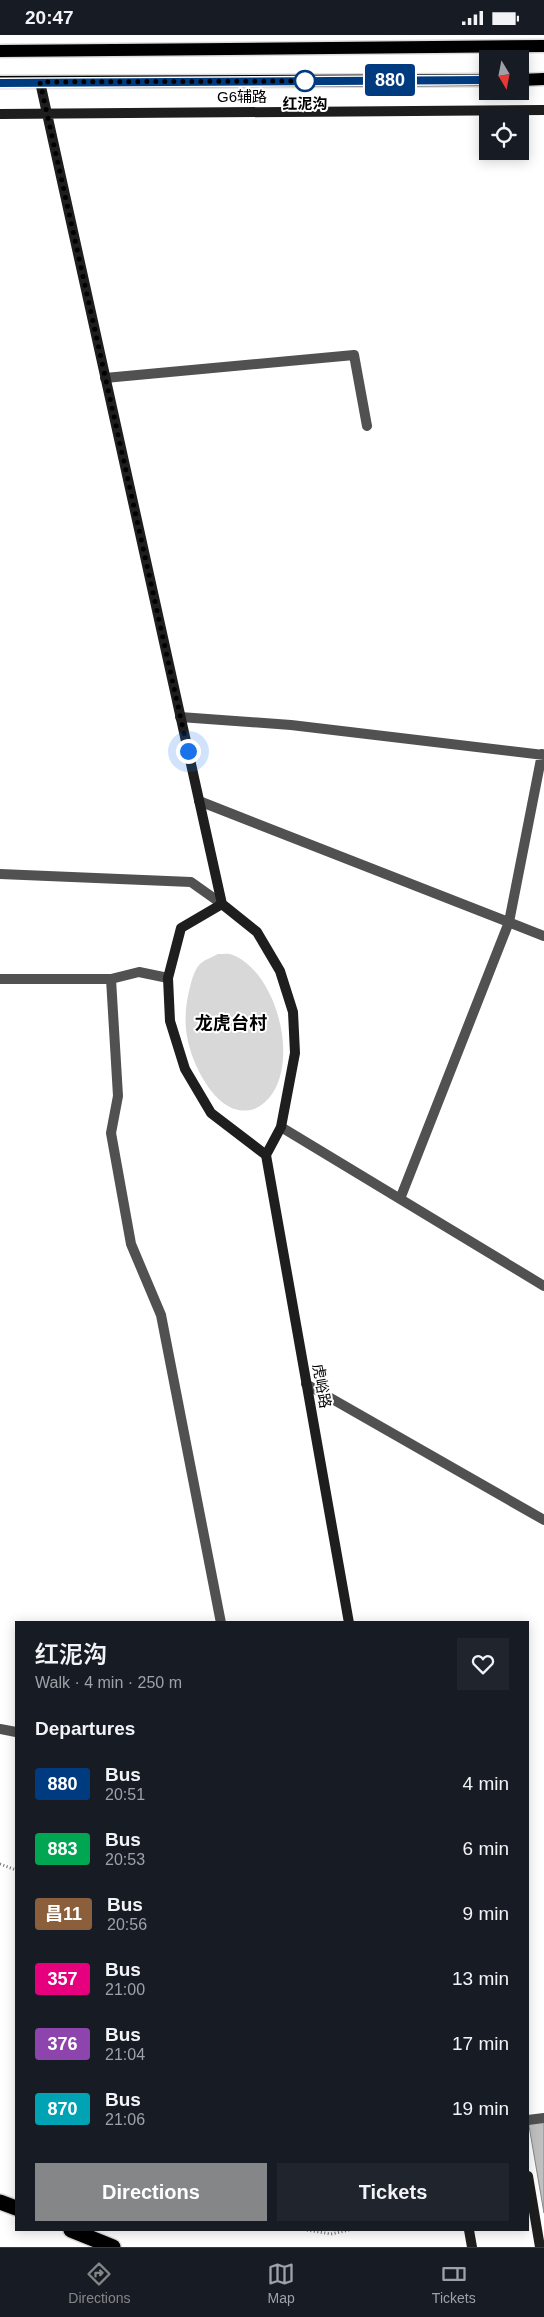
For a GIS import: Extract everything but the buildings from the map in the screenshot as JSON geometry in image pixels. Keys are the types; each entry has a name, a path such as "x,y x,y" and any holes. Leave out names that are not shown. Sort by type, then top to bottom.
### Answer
{"highway":[{"path":"0,2202 15,2208"},
{"path":"73,2231 113,2247"}],"main road":[{"path":"0,51 544,46"},
{"path":"529,80 544,79"},
{"name":"G6辅路","path":"0,83 479,80"}],"street":[{"path":"40,82 222,904"},
{"name":"G6辅路","path":"0,114 544,110"},
{"path":"105,378 354,355 367,426"},
{"path":"180,717 291,725 543,755 509,922 400,1199"},
{"path":"199,801 544,935"},
{"path":"0,874 191,881 222,904 257,931 280,971 294,1011 295,1053 281,1127 266,1155 211,1113 185,1069 170,1021 168,978 181,928 222,904"},
{"path":"0,979 111,979 139,972 168,978"},
{"path":"111,979 118,1096 111,1133 131,1244 162,1315 221,1621"},
{"path":"281,1127 544,1286"},
{"name":"虎峪路","path":"266,1155 349,1621"},
{"path":"306,1384 544,1520"},
{"path":"0,1729 15,1732"},
{"path":"529,2120 544,2118"},
{"path":"529,2182 540,2247"},
{"path":"469,2231 472,2247"}],"path":[{"path":"0,1864 15,1870"},
{"path":"313,2231 331,2234 344,2231"}],"shaded area":[{"path":"218,954 231,954 248,965 262,980 272,999 279,1020 283,1042 283,1063 278,1082 269,1098 254,1109 241,1110 229,1106 208,1087 194,1060 186,1030 187,999 195,971 205,960"}],"bus line":[{"name":"880","path":"0,83 479,80"}],"place":[{"name":"红泥沟","path":"305,81"}],"district":[{"name":"龙虎台村","path":"231,1023"}],"route":[{"path":"188,751 40,82 305,81"}]}
